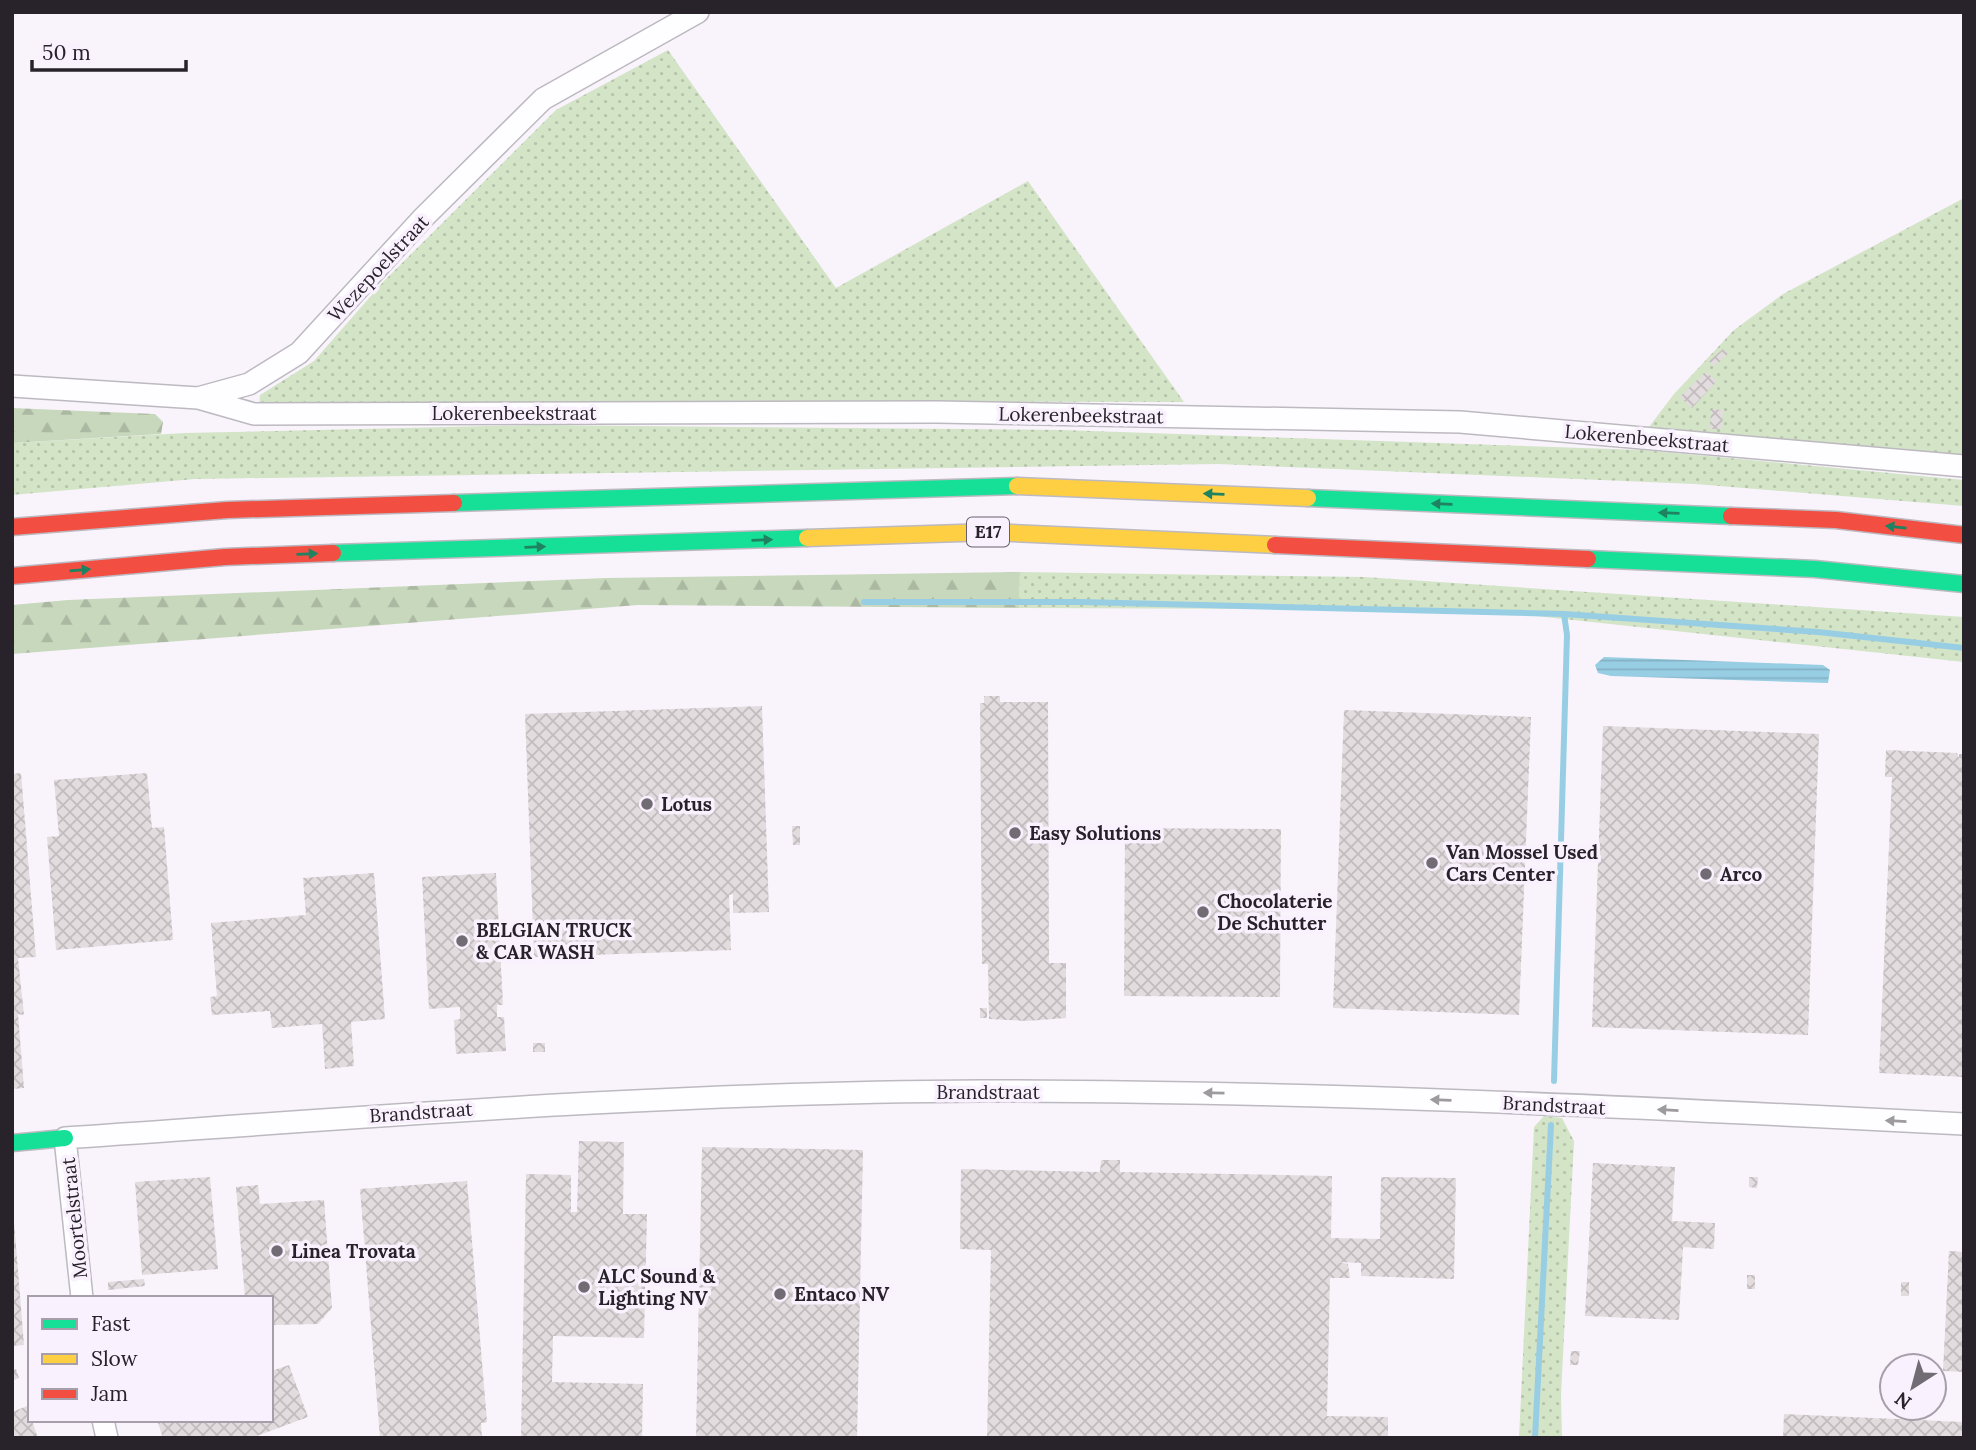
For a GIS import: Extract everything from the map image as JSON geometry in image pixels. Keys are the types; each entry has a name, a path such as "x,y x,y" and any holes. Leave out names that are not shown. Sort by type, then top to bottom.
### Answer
{"main road":[{"path":"12,527 227,510 1000,485 1836,520 1964,534"},
{"name":"E17","path":"12,576 225,557 991,532 1815,569 1964,584"},
{"name":"Brandstraat","path":"12,1143 65,1139"}],"street":[{"name":"Wezepoelstraat","path":"12,386 198,398 249,384 299,353 422,219 543,99 698,12"},
{"name":"Lokerenbeekstraat","path":"198,398 254,414 937,412 1460,422 1964,466"},
{"name":"Brandstraat","path":"65,1139 494,1107 977,1091 1218,1093 1490,1102 1964,1124"},
{"name":"Moortelstraat","path":"65,1139 82,1296"}],"green space":[{"path":"668,50 836,288 1028,181 1184,402 605,401 266,408 259,405 260,395 314,361 384,281 556,110"},
{"path":"1964,198 1964,456 1649,427 1674,394 1734,330 1783,294"},
{"path":"12,408 155,414 163,422 161,434 12,443"},
{"path":"537,425 1062,430 1643,450 1964,480 1964,506 1695,484 1218,464 195,479 12,495 12,443 185,433"},
{"path":"1020,572 1364,577 1964,617 1964,662 1480,610 1019,608"},
{"path":"1020,572 1019,608 638,605 12,654 12,605 68,600 606,578"},
{"path":"1544,1116 1562,1118 1574,1141 1561,1395 1562,1438 1519,1438 1534,1127"}],"water":[{"path":"1604,657 1823,665 1830,670 1828,683 1611,676 1598,673 1595,665"}],"building":[{"path":"1723,349 1728,354 1713,366 1709,361"},
{"path":"1706,372 1717,381 1692,408 1680,397"},
{"path":"1711,409 1723,410 1722,429 1710,429"},
{"name":"Easy Solutions","path":"984,696 1000,696 1000,702 1048,702 1049,963 1066,963 1066,1018 1027,1021 989,1019 988,964 982,964 980,703 984,703"},
{"name":"Lotus","path":"762,706 769,912 733,913 733,894 729,895 731,950 534,957 525,714"},
{"name":"Van Mossel Used Cars Center","path":"1344,710 1531,717 1519,1015 1333,1008"},
{"name":"Arco","path":"1603,726 1819,734 1808,1035 1592,1027"},
{"path":"1886,750 1957,753 1959,758 1959,754 1964,754 1964,1077 1879,1073 1892,777 1885,777"},
{"path":"21,773 36,957 18,958 24,1015 18,1014 24,1088 12,1089 12,774"},
{"path":"147,773 152,828 164,827 173,940 56,950 47,837 59,836 54,780"},
{"path":"792,826 800,826 800,845 793,845"},
{"name":"Chocolaterie De Schutter","path":"1125,828 1281,829 1280,997 1124,996"},
{"path":"374,873 385,1019 351,1022 354,1066 325,1069 322,1024 272,1028 270,1011 212,1015 210,997 217,996 211,923 306,915 303,878"},
{"name":"BELGIAN TRUCK & CAR WASH","path":"496,873 503,1005 497,1005 497,1017 504,1017 506,1051 456,1054 454,1020 460,1019 460,1007 429,1009 422,877"},
{"path":"980,1008 987,1008 987,1018 980,1018"},
{"path":"533,1043 545,1043 545,1052 533,1052"},
{"name":"ALC Sound & Lighting NV","path":"579,1141 624,1142 623,1214 647,1214 644,1338 553,1336 552,1382 643,1384 642,1438 521,1438 526,1174 571,1175 571,1212 577,1212"},
{"name":"Entaco NV","path":"702,1147 863,1150 857,1438 696,1438"},
{"path":"1101,1160 1120,1160 1120,1172 1332,1176 1331,1238 1380,1239 1381,1177 1456,1178 1454,1279 1361,1276 1361,1263 1339,1262 1348,1264 1350,1278 1330,1278 1327,1416 1388,1417 1388,1438 987,1438 991,1250 960,1249 961,1169 1100,1172"},
{"path":"1593,1163 1675,1167 1672,1221 1715,1223 1714,1249 1683,1247 1679,1320 1585,1316"},
{"path":"210,1177 218,1269 142,1275 135,1182"},
{"path":"1749,1177 1758,1177 1757,1188 1749,1187"},
{"path":"467,1181 487,1422 481,1423 482,1438 380,1438 360,1189"},
{"name":"Linea Trovata","path":"258,1185 260,1204 324,1200 332,1308 318,1324 273,1325 273,1296 245,1296 236,1187"},
{"path":"14,1221 24,1345 12,1346 12,1222"},
{"path":"1949,1251 1964,1252 1964,1372 1948,1371 1948,1352 1944,1352"},
{"path":"1747,1275 1755,1275 1755,1289 1747,1289"},
{"path":"144,1279 145,1286 108,1290 108,1282"},
{"path":"1901,1282 1909,1282 1909,1296 1901,1296"},
{"path":"1571,1351 1580,1351 1578,1365 1570,1365"},
{"path":"289,1365 308,1417 251,1438 163,1438 158,1422 273,1422 273,1370"},
{"path":"16,1369 19,1378 12,1381 12,1370"},
{"path":"27,1406 28,1422 32,1422 38,1438 12,1438 12,1412"},
{"path":"1784,1414 1878,1418 1878,1422 1964,1422 1964,1438 1783,1438"}],"waterway":[{"path":"864,602 1081,602 1564,614"},
{"path":"1554,1081 1567,635 1564,614 1818,632 1964,648"},
{"path":"1535,1438 1551,1125"}],"traffic: fast":[{"path":"454,503 1017,486"},
{"path":"1308,498 1731,516"},
{"path":"333,553 807,538"},
{"path":"1588,559 1815,569 1964,584"},
{"path":"12,1143 65,1138"}],"traffic: slow":[{"path":"1017,486 1308,498"},
{"path":"807,538 991,532 1275,545"}],"traffic: jam":[{"path":"12,527 227,510 454,503"},
{"path":"1731,516 1836,520 1964,535"},
{"path":"1275,545 1588,559"},
{"path":"12,576 225,557 333,553"}],"place":[{"name":"Lotus","path":"647,804"},
{"name":"Easy Solutions","path":"1015,833"},
{"name":"Van Mossel Used Cars Center","path":"1432,863"},
{"name":"Arco","path":"1706,874"},
{"name":"Chocolaterie De Schutter","path":"1203,912"},
{"name":"BELGIAN TRUCK & CAR WASH","path":"462,941"},
{"name":"Linea Trovata","path":"277,1251"},
{"name":"ALC Sound & Lighting NV","path":"584,1287"},
{"name":"Entaco NV","path":"780,1294"}]}
